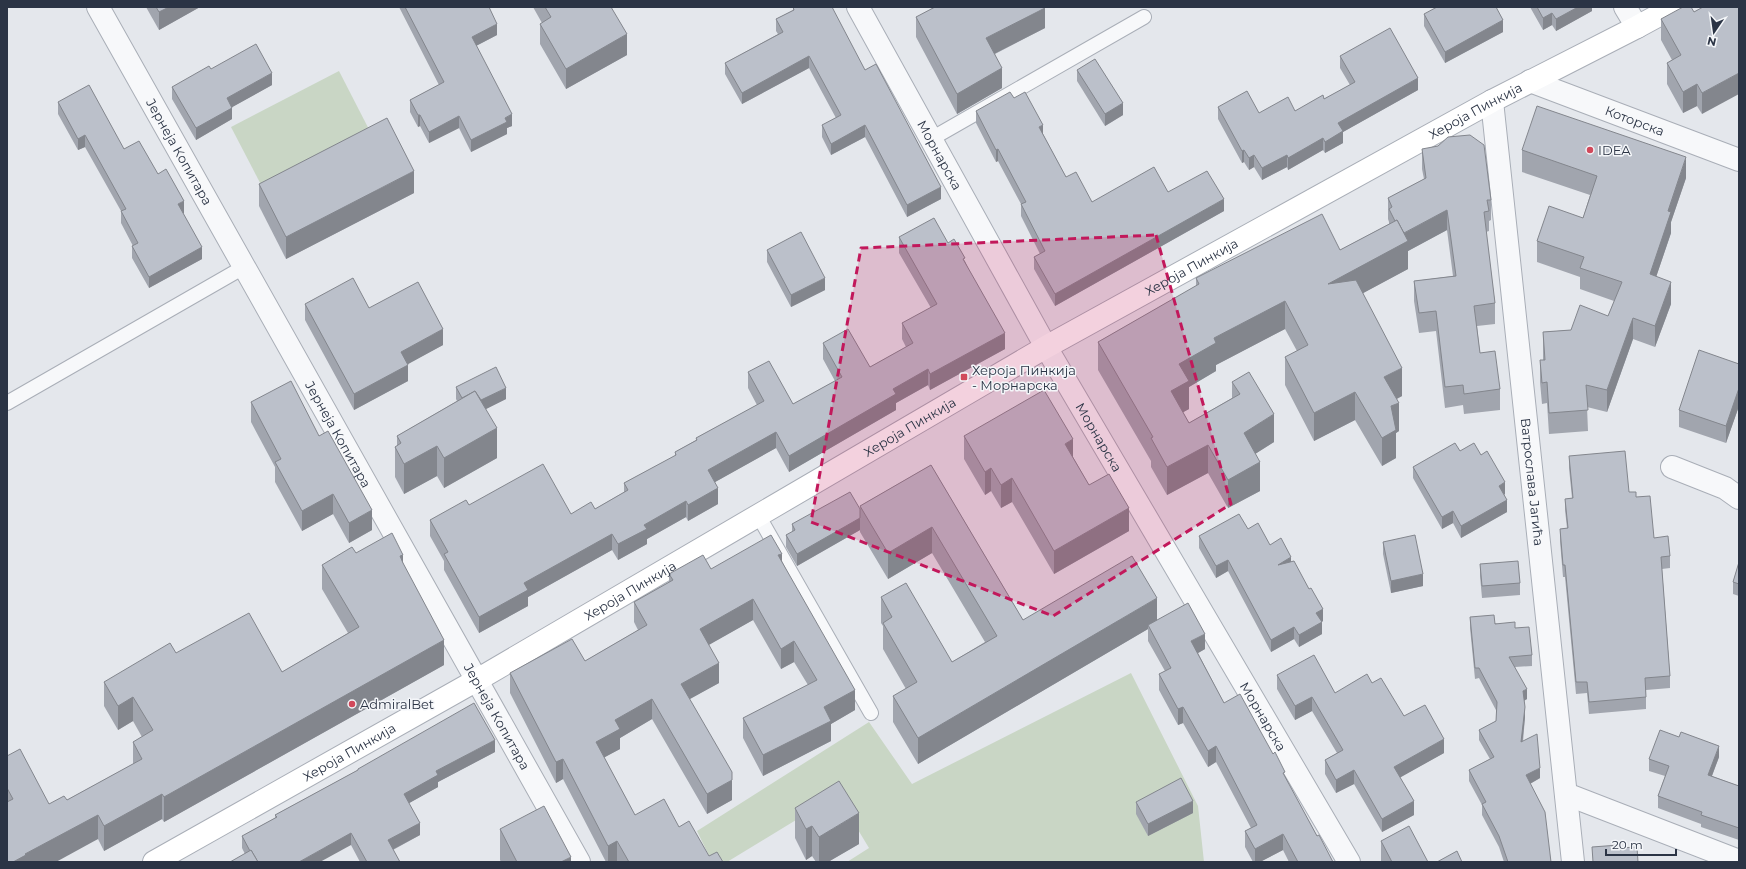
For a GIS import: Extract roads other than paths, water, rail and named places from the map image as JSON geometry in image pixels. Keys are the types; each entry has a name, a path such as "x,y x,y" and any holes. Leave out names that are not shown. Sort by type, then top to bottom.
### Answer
{"street":[{"name":"Јернеја Копитара","path":"98,7 579,862"},
{"name":"Морнарска","path":"858,7 1046,347 1349,862"},
{"path":"1626,7 1637,27"},
{"name":"Хероја Пинкија","path":"154,862 477,680 1046,347 1492,101 1674,7"},
{"name":"Которска","path":"1530,81 1739,160"},
{"name":"Ватрослава Јагића","path":"1492,101 1573,862"},
{"path":"1672,467 1725,488 1739,498"},
{"path":"1566,794 1739,861"}],"lane":[{"path":"931,139 1144,17"},
{"path":"7,403 244,267"},
{"path":"758,515 871,713"}],"place":[{"name":"IDEA","path":"1590,150"},
{"name":"Хероја Пинкија - Морнарска","path":"964,377"},
{"name":"AdmiralBet","path":"352,704"}]}
